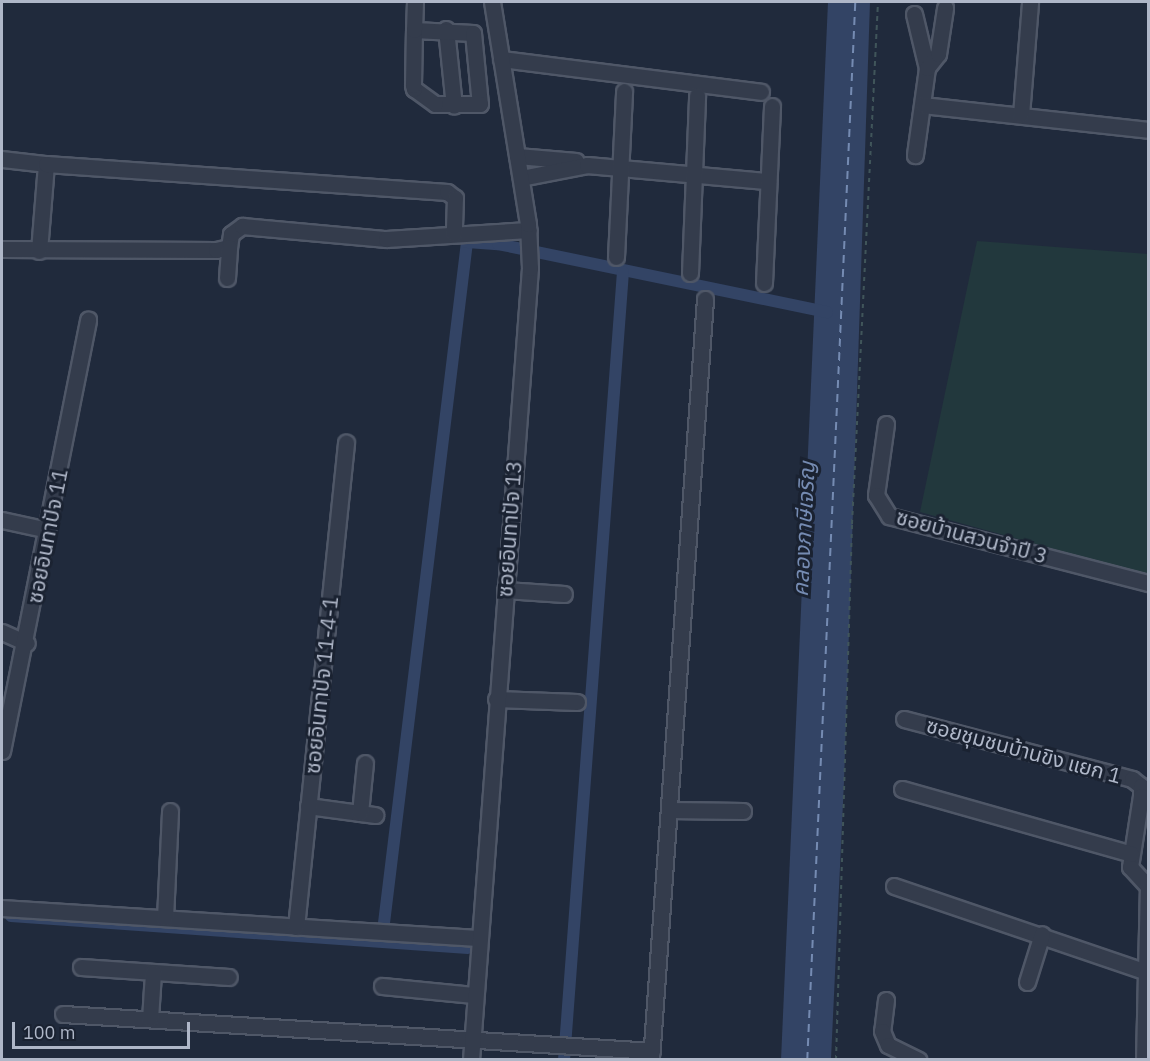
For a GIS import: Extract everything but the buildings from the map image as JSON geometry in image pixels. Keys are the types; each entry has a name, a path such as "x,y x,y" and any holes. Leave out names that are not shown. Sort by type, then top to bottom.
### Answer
{"street":[{"path":"414,30 466,29 475,36 481,102 454,106 435,104 414,89 414,30 415,2"},
{"name":"ซอยอินทาปัจ 13","path":"471,1059 529,242 521,178 492,2"},
{"path":"1021,115 1030,2"},
{"path":"927,68 938,54 945,8"},
{"path":"914,14 927,68 915,155"},
{"path":"446,29 454,106"},
{"path":"501,59 761,92"},
{"path":"616,257 624,91"},
{"path":"690,273 697,95"},
{"path":"923,105 1149,130"},
{"path":"764,284 772,106"},
{"path":"517,156 588,165 768,181"},
{"path":"2,159 447,192 455,198 454,234"},
{"path":"39,251 46,164"},
{"path":"521,178 588,165"},
{"path":"227,278 231,234 242,226 386,238 454,234 529,242"},
{"path":"2,249 39,251 229,247"},
{"path":"63,1014 651,1055 705,299"},
{"name":"ซอยอินทาปัจ 11","path":"2,751 5,725 27,643 88,320"},
{"name":"ซอยบ้านสวนจำปี 3","path":"886,424 876,495 889,516 1149,583"},
{"name":"ซอยอินทาปัจ 11-4-1","path":"296,927 346,443"},
{"path":"2,520 48,530"},
{"path":"505,590 564,594"},
{"path":"2,632 27,643"},
{"path":"496,699 577,702"},
{"name":"ซอยชุมชนบ้านขิง แยก 1","path":"904,719 1132,779 1141,786 1141,796 1131,854 1136,878 1149,888"},
{"path":"308,806 368,814 365,763"},
{"path":"902,789 1131,854"},
{"path":"669,810 744,811"},
{"path":"165,918 170,811"},
{"path":"894,886 1042,934 1143,971"},
{"path":"1144,1059 1143,971 1149,888"},
{"path":"2,908 478,938"},
{"path":"1027,982 1042,934"},
{"path":"81,967 229,977"},
{"path":"150,1019 153,972"},
{"path":"382,986 474,994"},
{"path":"886,1000 882,1031 888,1045 919,1059"}],"path":[{"path":"836,1059 852,524 878,2"}],"green space":[{"path":"977,241 1148,254 1148,575 920,512"}],"water":[{"path":"828,2 870,2 844,781 831,1059 781,1060"}],"waterway":[{"path":"384,923 467,242 498,244 827,312"},
{"path":"564,1060 623,272"},
{"path":"11,916 468,948"}],"ferry route":[{"path":"807,1060 855,2"}],"water label":[{"name":"คลองภาษีเจริญ","path":"803,529"}]}
